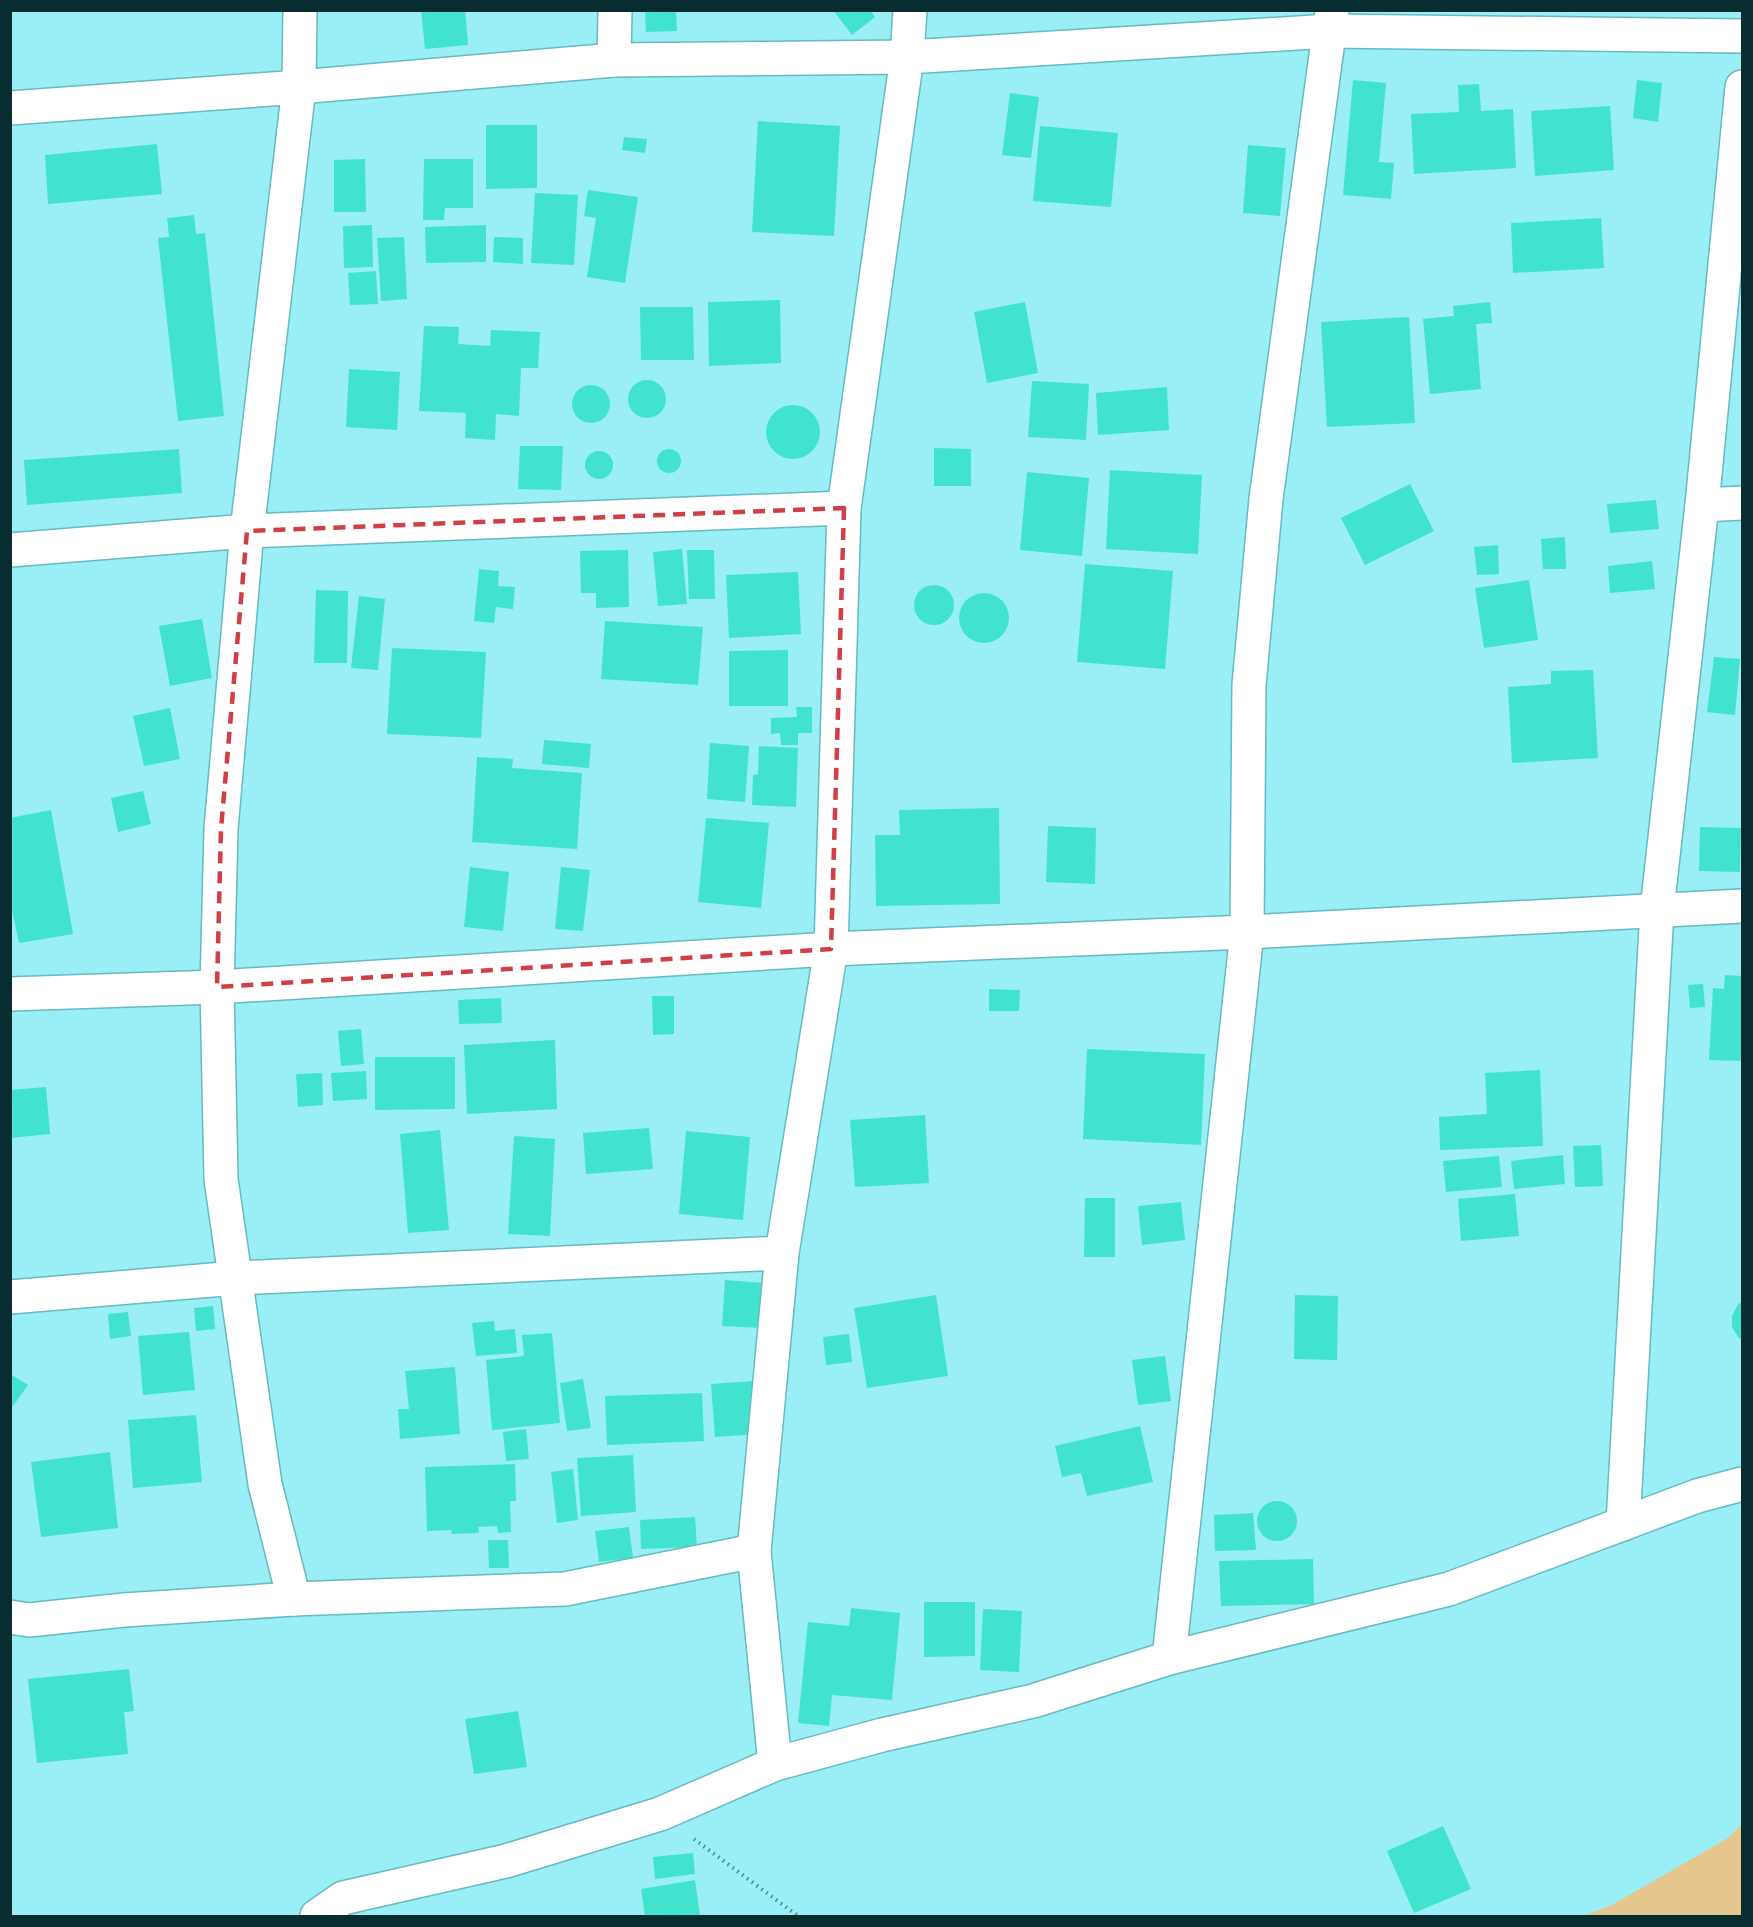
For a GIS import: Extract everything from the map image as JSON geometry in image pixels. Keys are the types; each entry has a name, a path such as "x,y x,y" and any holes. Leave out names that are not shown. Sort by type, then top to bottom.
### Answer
{"street":[{"path":"294,1599 265,1484 221,1179 217,987 221,829 247,531 299,87 300,10"},
{"path":"614,60 615,10"},
{"path":"775,1764 754,1551 783,1253 831,950 844,508 907,57 910,10"},
{"path":"10,108 299,87 614,60 907,57 1331,21 1743,36"},
{"path":"1169,1658 1247,932 1249,685 1266,499 1331,21"},
{"path":"1623,1524 1657,910 1702,505 1743,87"},
{"path":"1702,505 1743,503"},
{"path":"10,550 247,531 844,508"},
{"path":"10,994 217,987 831,950 1247,932 1743,906"},
{"path":"10,1297 236,1278 783,1253"},
{"path":"317,1917 343,1898 506,1861 660,1814 775,1764 882,1735 1033,1701 1169,1658 1449,1589 1697,1496 1743,1484"},
{"path":"10,1617 29,1620 124,1610 294,1599 565,1589 754,1551"}],"path":[{"path":"660,1814 798,1917"}],"highlighted area":[{"path":"844,508 831,949 217,987 221,829 247,531"}],"shaded area":[{"path":"1742,1824 1742,1916 1583,1916 1610,1906 1728,1838"}],"building":[{"path":"421,10 465,10 468,45 425,49"},
{"path":"645,10 676,10 677,31 646,32"},
{"path":"833,10 870,10 875,17 852,35"},
{"path":"1353,80 1386,83 1379,162 1394,163 1391,199 1343,195"},
{"path":"1637,80 1662,83 1658,122 1633,118"},
{"path":"1479,84 1481,111 1513,109 1516,168 1414,174 1411,114 1459,112 1458,85"},
{"path":"1010,93 1039,97 1031,158 1002,155"},
{"path":"1610,106 1614,170 1535,176 1531,111"},
{"path":"758,121 840,126 834,236 752,232"},
{"path":"486,125 537,125 537,188 486,189"},
{"path":"1040,126 1118,133 1111,207 1033,201"},
{"path":"624,137 647,139 645,153 622,150"},
{"path":"157,144 162,194 48,204 45,155"},
{"path":"1248,145 1286,148 1280,216 1243,213"},
{"path":"365,159 366,212 334,212 334,160"},
{"path":"424,159 473,159 473,208 445,208 444,220 423,220"},
{"path":"588,190 638,197 625,283 587,277 596,218 584,216"},
{"path":"535,193 578,195 574,265 531,263"},
{"path":"194,215 196,234 205,233 224,416 178,421 158,238 169,237 167,218"},
{"path":"1601,218 1604,268 1513,273 1511,223"},
{"path":"372,225 373,267 344,268 343,226"},
{"path":"486,225 486,262 426,263 425,227"},
{"path":"404,237 407,299 381,301 377,238"},
{"path":"494,237 523,238 523,264 493,262"},
{"path":"376,271 378,304 350,305 348,273"},
{"path":"780,300 781,363 709,366 708,302"},
{"path":"1025,302 1038,373 987,383 974,312"},
{"path":"1490,302 1492,323 1476,324 1481,389 1430,394 1423,319 1454,316 1453,306"},
{"path":"640,307 693,307 694,360 641,360"},
{"path":"1409,317 1415,423 1327,427 1321,322"},
{"path":"424,326 459,327 458,344 490,346 491,330 540,332 538,368 521,368 519,416 496,414 495,440 465,438 466,413 419,411"},
{"path":"349,369 400,372 397,430 346,427"},
{"path":"647,380 661,385 666,399 661,413 647,418 633,413 628,399 633,385"},
{"path":"1032,381 1089,384 1086,440 1028,437"},
{"path":"591,385 605,390 610,404 605,418 591,423 577,418 572,404 577,390"},
{"path":"1167,387 1169,430 1098,435 1096,393"},
{"path":"788,405 798,405 812,413 818,422 820,432 818,442 812,451 798,459 788,459 771,447 766,437 766,427 778,410"},
{"path":"520,446 563,446 561,490 518,489"},
{"path":"934,448 971,449 971,486 934,486"},
{"path":"179,449 182,493 27,505 24,460"},
{"path":"669,449 678,452 681,461 678,470 669,473 660,470 657,461 660,452"},
{"path":"599,451 609,455 613,465 609,475 599,479 589,475 585,465 589,455"},
{"path":"1110,470 1202,475 1198,554 1106,549"},
{"path":"1027,472 1089,478 1082,556 1020,550"},
{"path":"1410,484 1434,531 1365,565 1341,518"},
{"path":"1656,500 1659,529 1610,533 1607,504"},
{"path":"1565,537 1566,569 1543,569 1541,539"},
{"path":"1498,545 1499,574 1477,575 1474,547"},
{"path":"682,549 687,604 658,606 653,552"},
{"path":"628,550 629,607 596,608 596,593 581,593 580,551"},
{"path":"687,550 714,550 715,599 689,599"},
{"path":"1652,561 1655,589 1610,593 1608,566"},
{"path":"1085,564 1173,571 1165,669 1077,662"},
{"path":"479,569 499,571 498,586 515,587 513,609 496,607 494,623 474,621"},
{"path":"798,572 801,634 729,638 726,575"},
{"path":"1529,580 1538,640 1484,648 1475,588"},
{"path":"934,585 942,586 948,591 953,597 953,613 948,619 942,624 934,625 926,624 920,619 915,613 914,605 915,597 920,591 926,586"},
{"path":"316,590 348,591 347,663 314,663"},
{"path":"984,593 998,597 1005,604 1009,618 1005,632 998,639 984,643 970,639 963,632 959,618 963,604 970,597"},
{"path":"359,596 385,599 378,670 351,668"},
{"path":"202,619 212,678 170,686 159,626"},
{"path":"605,621 703,627 698,685 601,679"},
{"path":"392,648 486,652 481,738 387,734"},
{"path":"788,650 788,706 729,706 729,651"},
{"path":"1714,657 1740,659 1735,715 1707,712"},
{"path":"1593,670 1598,758 1512,763 1508,687 1551,684 1551,671"},
{"path":"796,707 812,707 812,733 798,733 798,745 781,745 780,733 771,734 771,718 797,717"},
{"path":"170,708 180,759 144,766 133,716"},
{"path":"544,740 591,744 589,768 542,764"},
{"path":"710,743 749,746 745,802 707,799"},
{"path":"759,746 798,748 796,807 752,805 753,775 758,774"},
{"path":"477,757 513,759 512,768 582,773 577,849 472,842"},
{"path":"143,791 151,824 118,832 111,798"},
{"path":"999,808 1000,904 876,906 875,835 900,835 899,810"},
{"path":"51,810 73,934 19,943 10,901 10,818"},
{"path":"706,818 769,823 761,908 698,902"},
{"path":"1048,826 1096,828 1095,884 1046,882"},
{"path":"1700,827 1741,828 1740,872 1699,871"},
{"path":"470,867 509,872 503,931 464,927"},
{"path":"561,867 590,870 583,931 555,929"},
{"path":"1725,975 1742,976 1742,1061 1709,1060 1713,988 1724,989"},
{"path":"1703,984 1705,1007 1690,1008 1688,985"},
{"path":"989,989 1020,990 1019,1011 989,1011"},
{"path":"652,996 674,996 674,1034 653,1035"},
{"path":"501,998 502,1023 459,1024 458,1000"},
{"path":"361,1029 364,1064 341,1066 338,1031"},
{"path":"555,1040 557,1109 467,1114 464,1045"},
{"path":"1087,1049 1205,1054 1201,1145 1083,1139"},
{"path":"375,1057 455,1057 455,1109 375,1110"},
{"path":"1540,1070 1543,1146 1440,1150 1439,1117 1487,1114 1485,1073"},
{"path":"366,1071 367,1099 333,1101 331,1073"},
{"path":"322,1073 323,1105 298,1107 296,1074"},
{"path":"46,1087 50,1134 10,1138 10,1090"},
{"path":"925,1115 929,1183 855,1187 850,1120"},
{"path":"649,1128 653,1169 586,1174 583,1133"},
{"path":"440,1130 449,1230 408,1233 400,1134"},
{"path":"686,1131 750,1137 743,1220 679,1214"},
{"path":"514,1136 555,1139 550,1236 508,1234"},
{"path":"1601,1145 1603,1186 1575,1187 1573,1146"},
{"path":"1563,1155 1565,1184 1514,1189 1511,1161"},
{"path":"1499,1156 1502,1187 1446,1192 1443,1161"},
{"path":"1515,1194 1519,1236 1461,1241 1458,1199"},
{"path":"1085,1198 1115,1198 1115,1257 1084,1257"},
{"path":"1181,1202 1185,1240 1142,1245 1138,1206"},
{"path":"725,1280 764,1283 762,1328 722,1326"},
{"path":"936,1295 948,1376 867,1388 854,1308"},
{"path":"1295,1295 1338,1296 1337,1360 1294,1359"},
{"path":"1742,1301 1742,1340 1732,1327 1732,1316"},
{"path":"213,1306 215,1329 196,1331 194,1308"},
{"path":"128,1312 131,1336 110,1339 108,1314"},
{"path":"494,1321 495,1331 515,1329 517,1353 476,1356 472,1323"},
{"path":"189,1332 195,1390 143,1395 138,1336"},
{"path":"552,1333 560,1423 492,1430 486,1360 524,1356 522,1335"},
{"path":"849,1334 852,1362 826,1365 823,1337"},
{"path":"1165,1356 1171,1401 1138,1405 1132,1360"},
{"path":"455,1367 460,1434 400,1439 398,1409 409,1409 405,1371"},
{"path":"10,1374 28,1385 10,1410"},
{"path":"583,1379 591,1428 567,1431 560,1383"},
{"path":"754,1381 759,1434 715,1437 711,1384"},
{"path":"702,1393 704,1441 607,1445 605,1396"},
{"path":"196,1415 202,1482 133,1488 128,1420"},
{"path":"1140,1426 1153,1482 1087,1496 1081,1473 1062,1477 1055,1446"},
{"path":"526,1429 529,1459 506,1461 503,1432"},
{"path":"110,1452 118,1528 41,1537 31,1462"},
{"path":"633,1455 636,1512 581,1516 577,1458"},
{"path":"515,1464 516,1501 510,1501 511,1532 498,1533 497,1526 478,1527 479,1533 451,1534 452,1530 427,1531 425,1467"},
{"path":"573,1469 578,1520 557,1523 551,1472"},
{"path":"1277,1501 1285,1502 1291,1507 1296,1513 1296,1529 1291,1535 1285,1540 1277,1541 1269,1540 1263,1535 1258,1529 1257,1521 1258,1513 1263,1507 1269,1502"},
{"path":"1253,1513 1256,1550 1215,1551 1214,1515"},
{"path":"695,1517 697,1547 641,1549 640,1520"},
{"path":"629,1527 633,1558 599,1562 595,1531"},
{"path":"488,1540 508,1540 509,1568 489,1568"},
{"path":"1313,1559 1314,1604 1221,1606 1219,1561"},
{"path":"924,1602 975,1602 975,1656 924,1657"},
{"path":"851,1608 900,1613 892,1700 832,1695 829,1726 798,1723 808,1622 849,1626"},
{"path":"983,1609 1022,1611 1019,1672 980,1670"},
{"path":"129,1669 134,1711 124,1712 128,1754 37,1763 28,1679"},
{"path":"518,1711 527,1767 474,1774 465,1719"},
{"path":"1443,1826 1471,1889 1414,1913 1387,1851"},
{"path":"693,1853 695,1874 655,1879 653,1857"},
{"path":"695,1880 700,1916 645,1916 641,1889"}]}
